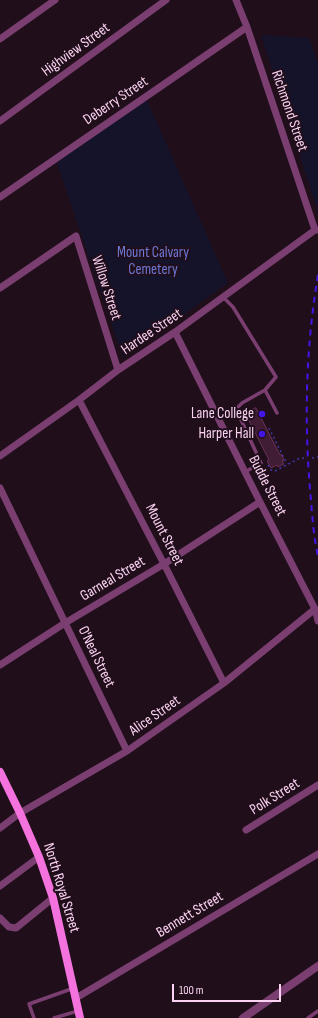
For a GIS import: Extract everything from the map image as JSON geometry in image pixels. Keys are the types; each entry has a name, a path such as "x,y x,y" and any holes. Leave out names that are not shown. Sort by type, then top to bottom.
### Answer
{"main road":[{"name":"North Royal Street","path":"0,772 39,857 53,898 79,1014"}],"street":[{"path":"0,39 55,0"},
{"name":"Highview Street","path":"0,121 166,0"},
{"name":"Richmond Street","path":"236,0 247,27 317,230"},
{"name":"Deberry Street","path":"0,197 247,27"},
{"name":"Hardee Street","path":"0,456 79,400 118,370 175,332 317,230"},
{"name":"Willow Street","path":"0,288 76,236 118,370"},
{"name":"Budde Street","path":"175,332 315,609 318,621"},
{"name":"Mount Street","path":"79,400 224,683"},
{"name":"O'Neal Street","path":"0,488 127,751"},
{"name":"Garneal Street","path":"0,665 65,623 164,564 260,502"},
{"name":"Alice Street","path":"0,828 20,813 127,751 224,683 315,609"},
{"name":"Polk Street","path":"246,830 318,785"},
{"name":"Bennett Street","path":"76,998 318,854"},
{"path":"0,886 39,857"},
{"path":"0,918 9,927 16,928 53,898"},
{"path":"243,1018 318,966"}],"lane":[{"path":"218,418 236,409 242,403 265,390 276,377 233,307 223,297"},
{"path":"265,390 276,413"},
{"path":"236,409 261,463 245,472"},
{"path":"34,1018 28,1004 74,988"},
{"path":"308,1018 318,1011"},
{"path":"54,1018 79,1014"}],"path":[{"path":"269,428 287,464"},
{"path":"312,458 318,457"},
{"path":"268,465 273,471 298,459 304,458"}],"green space":[{"path":"261,35 309,38 318,63 318,212"},
{"name":"Mount Calvary Cemetery","path":"146,98 228,283 123,358 56,160"}],"building":[{"name":"Harper Hall","path":"256,408 284,460 282,461 284,464 278,467 277,465 271,468 267,461 269,460 245,413"}],"railway":[{"path":"318,275 311,328 307,382 308,462 314,531 318,556"}],"place":[{"name":"Lane College","path":"262,414"},
{"name":"Harper Hall","path":"262,434"}]}
